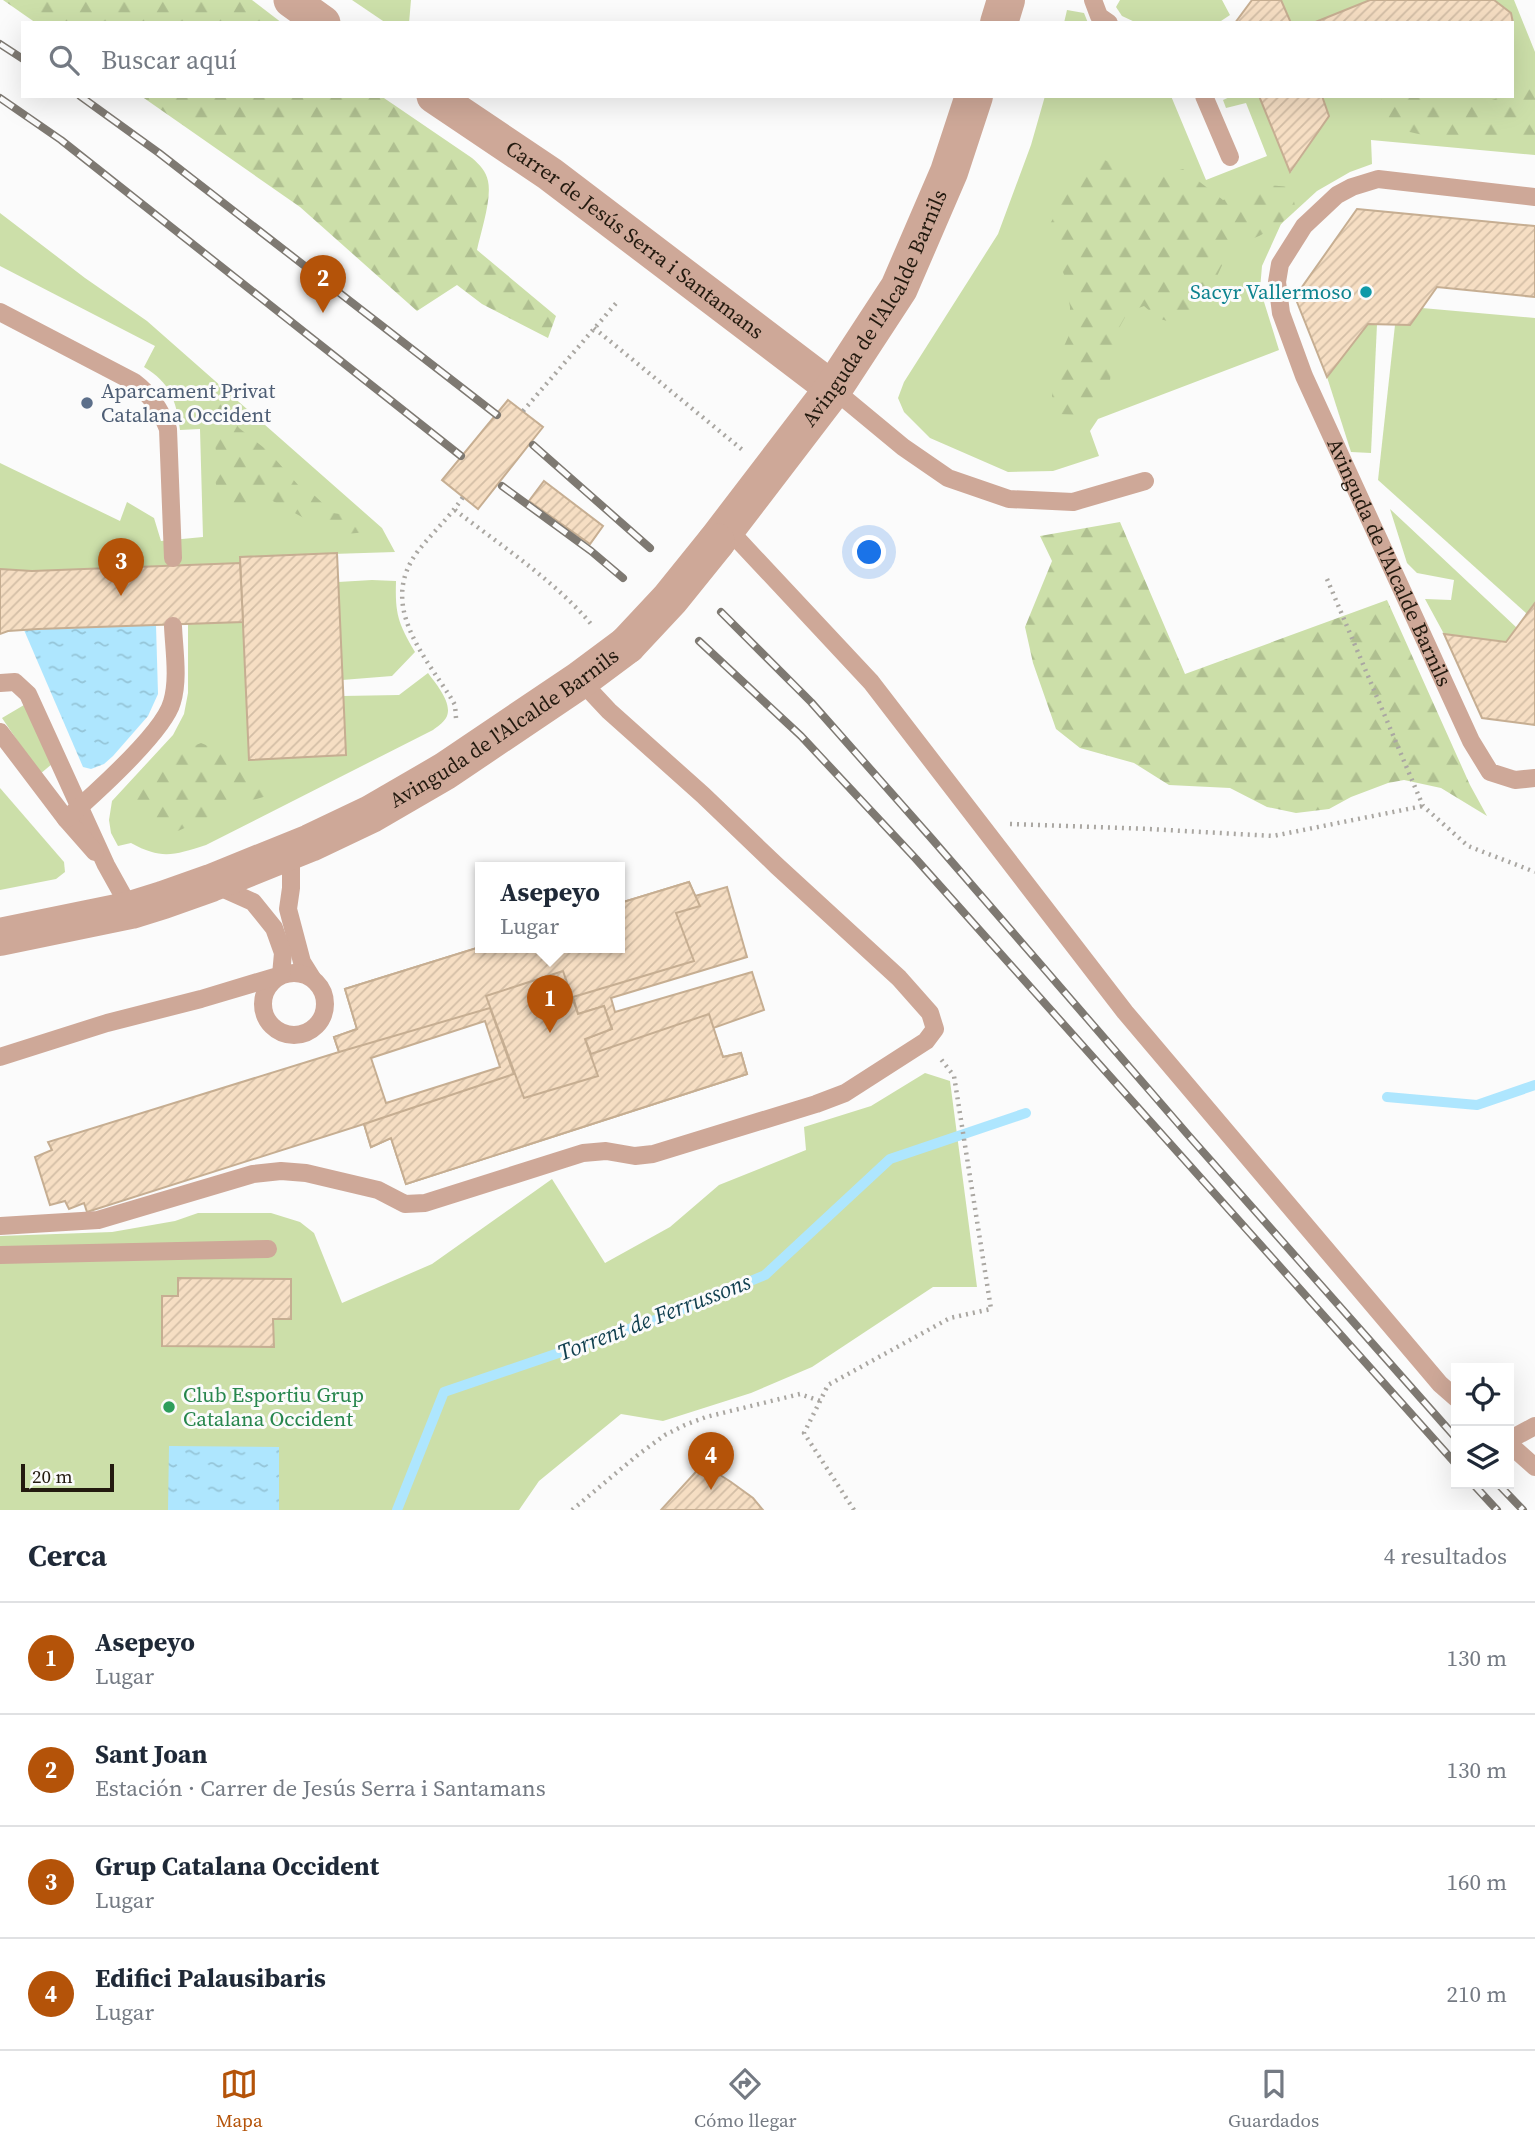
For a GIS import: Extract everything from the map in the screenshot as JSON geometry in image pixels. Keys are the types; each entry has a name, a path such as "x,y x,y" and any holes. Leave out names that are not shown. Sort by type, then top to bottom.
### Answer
{"street":[{"path":"290,0 320,21"},
{"path":"1000,21 1006,0"},
{"name":"Carrer de Jesús Serra i Santamans","path":"436,98 550,174 833,389"},
{"name":"Avinguda de l'Alcalde Barnils","path":"0,937 131,910 211,883 291,851 371,814 444,771 580,680 627,645 722,535 833,389 899,288 949,172 973,98"}],"lane":[{"path":"1093,0 1099,16 1106,21"},
{"path":"1205,98 1230,157"},
{"name":"Avinguda de l'Alcalde Barnils","path":"1535,197 1378,180 1352,187 1337,195 1304,226 1280,264 1277,282 1281,313 1304,376 1471,741 1490,772 1515,780 1535,778"},
{"path":"0,312 134,382 148,393 161,411 168,429 173,558"},
{"path":"833,389 903,447 948,478 1009,499 1073,502 1145,481"},
{"path":"722,535 871,682 1125,1012 1440,1384 1451,1394"},
{"path":"66,819 145,742 163,721 172,705 175,688 173,626"},
{"path":"0,1226 98,1220 253,1174 281,1171 306,1172 378,1190 405,1204 425,1203 583,1153 606,1151 635,1156 653,1154 816,1104 845,1093 926,1041 935,1029 930,1013 899,978 617,718 580,680"},
{"path":"0,683 15,682 28,694 106,865 131,910"},
{"path":"0,732 66,819 106,865"},
{"path":"291,851 288,909 302,962 312,978"},
{"path":"0,1057 107,1023 201,999 281,975 292,972 312,978 320,985 325,997 326,1008 321,1021 314,1029 294,1036 276,1031 268,1022 263,1000 266,990 281,975 283,953 274,928 253,902 211,883"},
{"path":"0,1255 268,1249"},
{"path":"1514,1439 1535,1426"},
{"path":"1514,1447 1535,1467"}],"path":[{"path":"523,411 618,301"},
{"path":"594,328 749,456"},
{"path":"456,718 455,705 411,635 402,609 408,569 417,553 463,497"},
{"path":"455,509 555,588 591,624"},
{"path":"1327,579 1423,806 1468,846 1535,872"},
{"path":"980,822 1273,836 1423,806"},
{"path":"854,1510 804,1433 828,1385 950,1318 991,1310 954,1076"},
{"path":"572,1510 639,1454 665,1435 685,1425 706,1417 800,1394 820,1401"}],"green space":[{"path":"3,0 252,0 279,21 33,21"},
{"path":"352,0 411,0 409,21 383,21"},
{"path":"1120,0 1222,0 1230,15 1221,21 1133,21 1122,16 1116,7"},
{"path":"1281,0 1370,0 1318,21 1290,21"},
{"path":"1494,0 1514,0 1535,52 1535,155 1371,140 1372,164 1350,172 1317,191 1281,224 1262,266 1260,289 1279,350 1098,419 1090,431 1099,456 1053,471 1008,472 930,438 904,412 898,398 904,382 998,234 1031,145 1044,98 1172,98 1206,180 1267,156 1246,103 1226,108 1223,100 1260,98 1291,172 1329,116 1323,98 1514,98 1514,21 1511,13"},
{"path":"1067,10 1084,13 1087,21 1064,21"},
{"path":"1535,83 1535,136 1445,140 1401,130 1380,109 1382,98 1428,98 1452,113 1498,98 1514,98 1514,92"},
{"path":"144,98 384,98 472,158 482,168 488,181 489,197 477,250 556,316 548,338 482,304 457,285 417,311 300,207"},
{"path":"1103,159 1144,180 1183,169 1223,200 1267,185 1291,187 1295,206 1281,224 1230,248 1201,311 1181,326 1158,318 1144,306 1128,312 1118,330 1110,380 1095,405 1081,415 1058,414 1052,396 1055,366 1070,333 1070,307 1065,277 1052,246 1048,228 1059,207 1057,186 1078,169"},
{"path":"0,213 147,321 382,528 395,552 240,557 240,563 32,571 0,569 0,463 120,521 127,502 154,518 161,541 203,537 200,429 180,430 174,401 166,386 144,367 155,346 0,266"},
{"path":"1422,308 1535,318 1535,603 1527,614 1378,480 1395,325"},
{"path":"1368,324 1377,324 1371,453 1351,452 1327,377"},
{"path":"203,395 220,402 239,428 268,451 299,486 315,496 333,513 359,517 367,532 335,535 269,499 241,508 219,498 214,475 217,456 212,430 197,414 192,402"},
{"path":"1390,509 1517,628 1506,642 1444,634 1425,599 1451,600 1454,580 1417,573 1407,563"},
{"path":"1120,522 1185,674 1387,600 1470,785 1487,816 1441,788 1404,780 1351,797 1329,809 1296,813 1267,807 1230,788 1169,785 1134,763 1080,748 1056,729 1033,663 1025,627 1052,561 1040,536"},
{"path":"396,581 399,618 415,652 392,676 342,680 338,582"},
{"path":"243,622 249,760 345,755 343,696 399,695 428,673 446,701 446,718 433,730 206,845 168,854 151,852 131,843 118,846 111,833 109,820 112,801 173,735 184,714 188,693 188,624"},
{"path":"24,705 52,764 40,774 2,718"},
{"path":"201,743 223,752 251,777 275,787 270,795 232,806 178,831 153,831 138,811 138,795 171,759"},
{"path":"0,788 64,862 65,872 56,879 0,890"},
{"path":"925,1073 950,1081 977,1287 933,1287 812,1367 751,1393 663,1421 621,1414 539,1481 519,1510 0,1510 0,1236 112,1232 175,1221 198,1213 271,1213 300,1222 314,1233 342,1303 432,1264 552,1179 605,1263 670,1227 719,1185 806,1150 804,1127 871,1106"}],"water":[{"path":"156,625 158,694 148,716 104,764 91,769 83,767 24,630"},
{"path":"169,1446 279,1447 279,1510 168,1510"}],"building":[{"path":"1252,0 1281,0 1290,21 1236,21"},
{"path":"1370,0 1494,0 1511,13 1513,21 1318,21"},
{"path":"1260,98 1323,98 1329,116 1290,172"},
{"name":"Sacyr Vallermoso","path":"1357,209 1535,226 1535,297 1437,287 1410,325 1368,324 1327,377 1295,297"},
{"path":"508,400 543,427 478,509 442,480"},
{"path":"544,481 603,526 590,544 529,501"},
{"path":"337,553 346,755 249,760 240,557"},
{"path":"240,563 243,622 38,629 0,634 0,569 32,571"},
{"path":"1535,603 1535,725 1482,718 1444,634 1506,642"},
{"path":"689,882 695,896 727,887 747,957 611,998 615,1012 752,972 764,1010 713,1028 723,1057 741,1053 747,1074 406,1184 391,1138 371,1147 364,1124 87,1212 84,1203 69,1209 65,1201 50,1205 35,1157 52,1150 48,1142 339,1052 334,1037 357,1029 345,989 475,949 475,953 625,953 625,901","holes":["485,1021 500,1067 386,1103 371,1058"]},
{"path":"689,882 700,906 676,913 694,961 573,997 578,1014 604,1006 612,1029 585,1039 591,1054 709,1014 723,1057 741,1053 747,1074 406,1184 391,1138 371,1147 364,1124 514,1074 490,1008 339,1052 334,1037 357,1029 345,989 475,949 475,953 625,953 625,901"},
{"path":"563,971 578,1014 604,1006 612,1029 585,1039 598,1076 524,1098 486,996"},
{"path":"178,1278 291,1279 291,1319 273,1319 274,1347 162,1346 162,1296 178,1296"},
{"path":"703,1464 753,1498 763,1510 661,1510"}],"waterway":[{"name":"Torrent de Ferrussons","path":"1387,1097 1477,1105 1535,1085"},
{"name":"Torrent de Ferrussons","path":"397,1510 444,1392 664,1317 765,1275 890,1159 1026,1113"}],"railway":[{"path":"0,44 21,58"},
{"path":"0,98 61,140 461,456"},
{"path":"83,98 159,153 497,415"},
{"path":"533,445 650,548"},
{"path":"502,486 591,551 623,578"},
{"path":"721,612 811,702 1451,1432"},
{"path":"699,641 801,736 916,859 1451,1458"},
{"path":"1478,1489 1497,1510"},
{"path":"1503,1489 1523,1510"}],"place":[{"name":"Sacyr Vallermoso","path":"1366,292"},
{"name":"Sant Joan","path":"323,313"},
{"name":"Aparcament Privat Catalana Occident","path":"87,403"},
{"name":"Grup Catalana Occident","path":"121,596"},
{"name":"Asepeyo","path":"550,1033"},
{"name":"Club Esportiu Grup Catalana Occident","path":"169,1407"},
{"name":"Edifici Palausibaris","path":"711,1490"}]}
